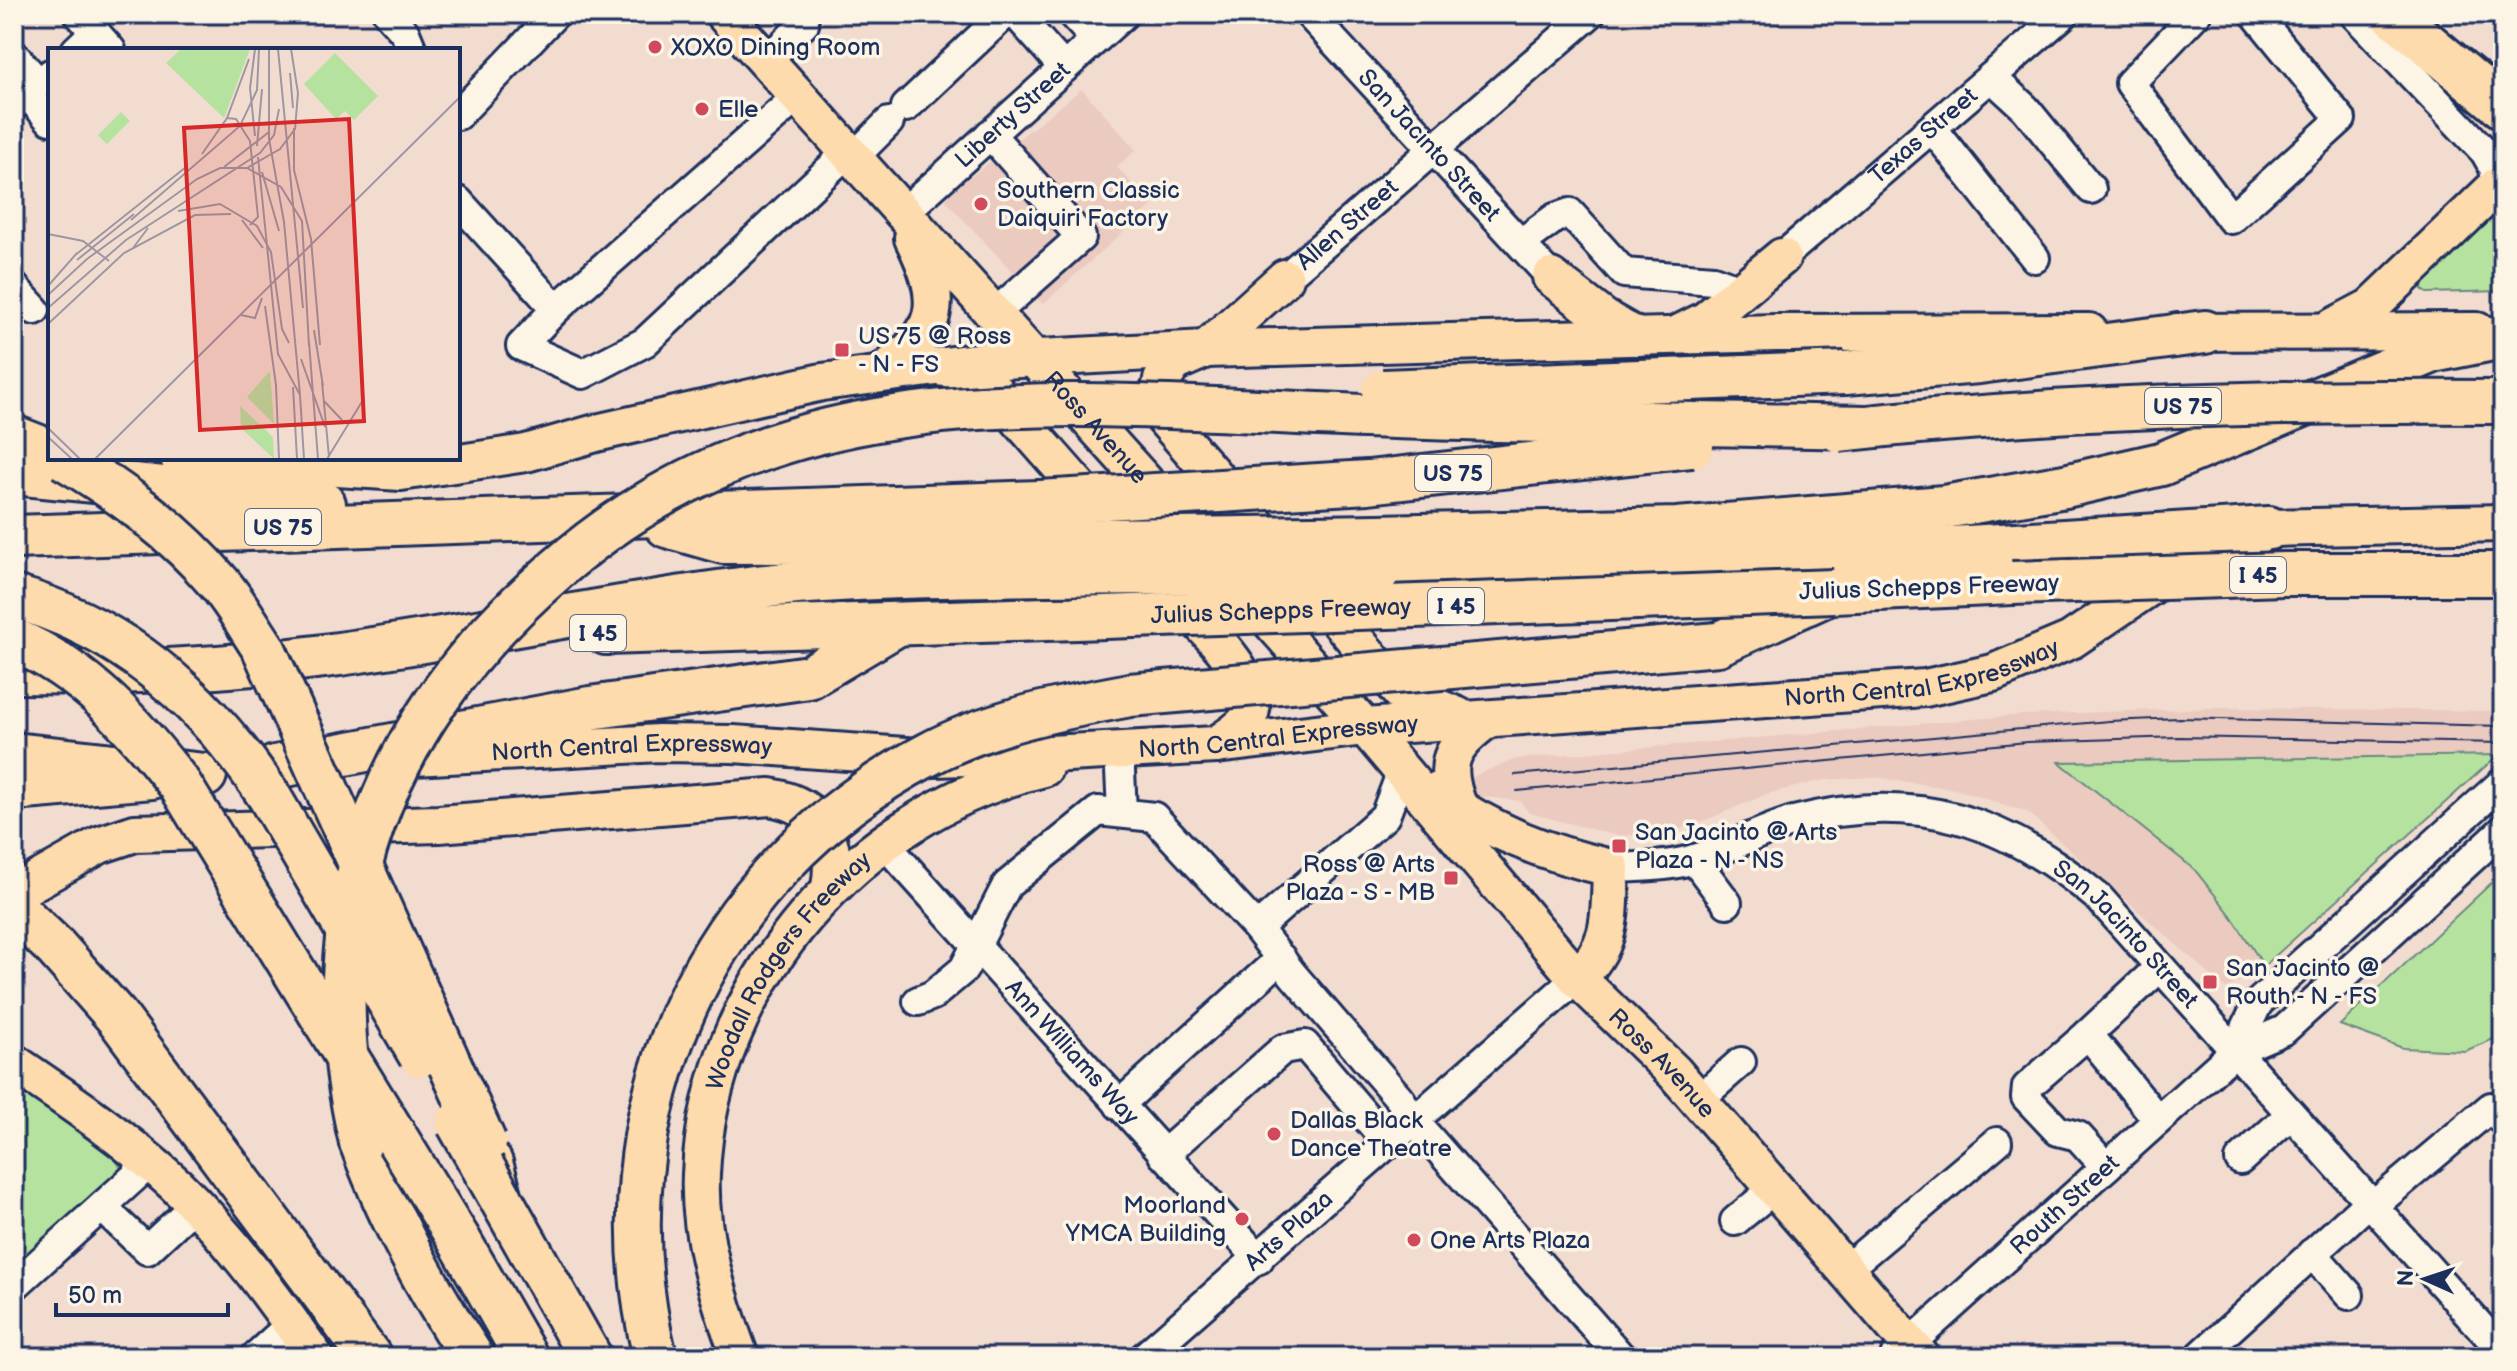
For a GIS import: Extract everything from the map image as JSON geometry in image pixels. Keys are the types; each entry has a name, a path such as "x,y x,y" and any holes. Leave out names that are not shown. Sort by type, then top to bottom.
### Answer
{"highway":[{"path":"2392,14 2496,101"},
{"path":"2444,14 2453,45 2496,101"},
{"path":"472,1357 427,1288 383,1202 361,1142 348,1087 344,1040 348,924 358,867 381,797 420,725 464,661 529,594 594,537 682,482 766,447 890,415 961,408 1845,373 1979,362 2205,332"},
{"path":"1378,553 1944,507 2065,486 2161,464 2433,351 2503,334"},
{"name":"US 75","path":"14,537 630,515 723,542 1041,539 1368,482 1865,427 2198,405 2503,402"},
{"path":"1089,404 1409,417 1865,427"},
{"path":"14,437 48,452"},
{"path":"67,460 117,489 171,534 220,584 264,649 485,1143 501,1199"},
{"path":"14,473 409,511 552,518"},
{"path":"14,672 215,668 397,645 782,584 864,578 1041,539 1698,564 2269,528"},
{"name":"Julius Schepps Freeway","path":"397,645 527,636 2284,574 2503,574"},
{"path":"655,1357 642,1284 639,1198 651,1107 680,1018 725,935 767,879 811,835 888,777 974,734 1067,707 1193,687 1718,644 1834,591"},
{"path":"14,597 62,613 130,649 195,702 242,756 375,975 590,1357"},
{"path":"275,767 590,708 809,677 899,624"},
{"path":"14,640 91,685 140,733 180,785 459,1240 526,1357"},
{"path":"14,754 205,775"},
{"path":"14,908 56,948 117,1017 370,1357"}],"main road":[{"name":"Ross Avenue","path":"724,14 901,215 1035,359 1365,727 1577,978 1698,1100 1776,1187 1909,1353"},
{"path":"2325,329 2371,307 2497,186"},
{"path":"880,374 920,343 930,323 933,302 930,276 901,215"},
{"path":"1675,336 1706,320 1782,257"},
{"path":"1551,277 1604,318 1637,337"},
{"path":"1519,340 1544,324 1549,317 1555,304 1551,277"},
{"path":"1285,278 1277,315 1284,330 1304,346"},
{"path":"1285,278 1206,349 1174,363 1162,380 1158,399 1162,416 1401,693 1479,719 1462,738 1452,760 1448,782 1460,810"},
{"path":"211,460 401,472 448,462 526,453 596,433 822,382 935,366 1206,349 1675,336 2325,329 2503,334"},
{"path":"935,366 968,371 995,392 1243,673 1253,702 1251,713 1245,723 1216,745"},
{"path":"14,455 48,453"},
{"name":"North Central Expressway","path":"14,792 275,767 659,743 733,744 934,758 1216,745 1365,727 1925,688 1993,673 2071,640 2157,582 2208,564 2269,528 2503,523"},
{"name":"Woodall Rodgers Freeway","path":"740,1357 707,1248 700,1178 705,1116 720,1062 743,1009 769,964 830,888 885,844 942,806 992,784 1119,750"},
{"name":"Ross Avenue","path":"1402,771 1460,810 1514,840 1552,855 1611,868"},
{"path":"14,893 99,845 135,833 439,824 770,797 810,811 823,827 831,846 834,867 830,888"},
{"path":"1577,978 1596,960 1605,938 1611,868"},
{"path":"14,1063 93,1116 195,1205 240,1255 315,1357"}],"street":[{"path":"460,113 555,14"},
{"path":"797,97 556,309 521,346 583,374 645,342 1005,14"},
{"path":"1016,14 1064,68"},
{"path":"1072,14 1095,39"},
{"name":"Liberty Street","path":"901,215 1124,14"},
{"name":"San Jacinto Street","path":"1309,14 1551,277"},
{"name":"Allen Street","path":"1285,278 1590,14"},
{"name":"Texas Street","path":"1782,257 2064,14"},
{"path":"2196,14 2130,83 2231,219 2341,119 2255,14"},
{"path":"2354,14 2485,152 2494,168 2497,186"},
{"path":"395,17 411,48"},
{"path":"766,61 804,24"},
{"path":"14,55 48,117"},
{"path":"1991,77 2025,108 2091,189"},
{"path":"1932,128 2035,258"},
{"path":"990,134 1081,237 993,315"},
{"path":"460,203 556,309"},
{"path":"1521,243 1555,218 1570,213 1624,273 1713,280 1740,290"},
{"path":"14,287 35,310"},
{"path":"1119,750 1122,812"},
{"path":"1257,928 1385,816 1402,771"},
{"name":"Routh Street","path":"2235,1051 2258,1003 2503,782"},
{"name":"San Jacinto Street","path":"1611,868 1694,859 1791,822 1852,809 1918,811 1977,823 2016,839 2058,863 2100,899 2503,1352"},
{"path":"976,947 1007,885 1098,811 1154,817 1257,928 1400,1099 1414,1121 1621,1357"},
{"name":"Routh Street","path":"1909,1353 2106,1167 2235,1051 2284,1030 2503,830"},
{"name":"Ann Williams Way","path":"885,844 1259,1259"},
{"path":"1694,859 1727,903"},
{"path":"1119,1105 1281,958"},
{"path":"2106,1167 2078,1136 2058,1131 2026,1097 2027,1087 2160,967"},
{"name":"Arts Plaza","path":"1144,1357 1577,978"},
{"path":"2088,1034 2158,1120"},
{"path":"1163,1155 1283,1049 1294,1045 1305,1045 1389,1144"},
{"path":"1698,1100 1741,1062"},
{"path":"2203,1356 2312,1253 2491,1107 2503,1121"},
{"path":"2240,1160 2290,1115"},
{"path":"1845,1270 1997,1142"},
{"path":"14,1286 150,1163"},
{"path":"1735,1221 1776,1187"},
{"path":"102,1207 147,1250 195,1205"},
{"path":"2312,1253 2349,1295"},
{"path":"255,1357 291,1324"}],"shaded area":[{"path":"1082,89 1136,150 1117,167 1152,206 1043,304 946,201 948,195"},
{"path":"2213,708 2503,711 2503,751 2498,755 2060,762 2194,869 2230,914 2264,966 2226,989 2027,812 1955,789 1874,777 1823,780 1767,794 1694,825 1656,836 1614,835 1529,813 1520,801 1469,795 1467,779 1516,759 2021,715"}],"green space":[{"path":"2503,201 2503,291 2427,293 2422,289 2423,283 2459,248 2456,244"},
{"path":"2498,755 2264,966 2230,914 2194,869 2059,762"},
{"path":"2503,872 2503,1035 2465,1051 2403,1048 2340,1025"},
{"path":"14,1085 115,1159 123,1171 14,1269"}],"tram line":[{"path":"1515,775 2109,721 2179,718 2503,726"},
{"path":"1517,791 2027,742 2179,737 2503,743"}],"place":[{"name":"XOXO Dining Room","path":"655,47"},
{"name":"Elle","path":"702,109"},
{"name":"Southern Classic Daiquiri Factory","path":"981,204"},
{"name":"US 75 @ Ross - N - FS","path":"842,350"},
{"name":"San Jacinto @ Arts Plaza - N - NS","path":"1619,846"},
{"name":"Ross @ Arts Plaza - S - MB","path":"1451,878"},
{"name":"San Jacinto @ Routh - N - FS","path":"2210,982"},
{"name":"Dallas Black Dance Theatre","path":"1274,1134"},
{"name":"Moorland YMCA Building","path":"1242,1219"},
{"name":"One Arts Plaza","path":"1414,1240"}]}
